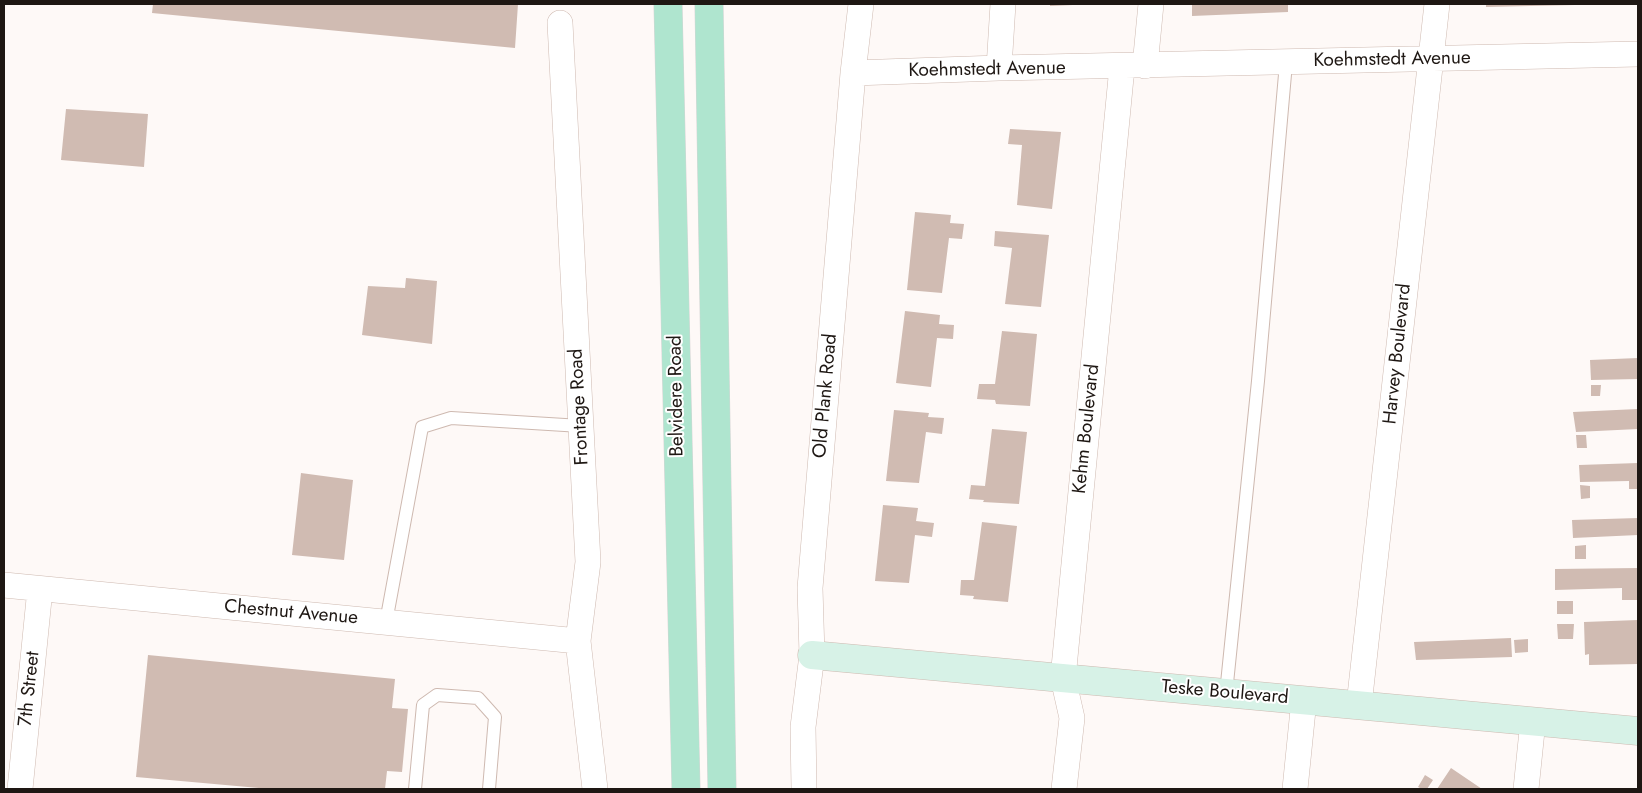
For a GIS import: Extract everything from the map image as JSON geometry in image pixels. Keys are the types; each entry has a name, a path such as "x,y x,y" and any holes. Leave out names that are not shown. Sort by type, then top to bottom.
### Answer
{"main road":[{"name":"Belvidere Road","path":"668,4 686,789"},
{"name":"Belvidere Road","path":"709,4 722,789"}],"street":[{"name":"Old Plank Road","path":"804,789 803,727 812,655 810,588 853,74 861,4"},
{"path":"999,68 1004,4"},
{"name":"Kehm Boulevard","path":"1064,789 1072,718 1063,678 1133,66 1151,4"},
{"name":"Harvey Boulevard","path":"1358,705 1437,4"},
{"name":"Frontage Road","path":"560,23 588,562 578,641 595,789"},
{"name":"Koehmstedt Avenue","path":"853,74 999,68 1638,54"},
{"name":"Chestnut Avenue","path":"4,586 578,641"},
{"name":"7th Street","path":"20,789 40,589"},
{"name":"Teske Boulevard","path":"812,655 1638,731"},
{"path":"1295,789 1304,700"},
{"path":"1526,789 1534,721"}],"lane":[{"path":"1226,693 1258,381 1286,63"},
{"path":"386,622 422,427 451,418 581,426"},
{"path":"415,789 423,705 437,695 478,698 495,717 489,789"}],"building":[{"path":"153,4 518,4 515,48 152,13"},
{"path":"1050,4 1073,4 1073,5 1050,6"},
{"path":"1192,4 1288,4 1288,12 1192,16"},
{"path":"1486,4 1575,4 1575,5 1486,7"},
{"path":"66,109 148,114 144,167 61,160"},
{"path":"1010,129 1061,132 1052,209 1017,205 1022,145 1008,144"},
{"path":"915,212 951,215 950,223 964,224 962,239 949,238 942,293 907,290"},
{"path":"995,231 1049,235 1041,307 1005,304 1012,248 994,246"},
{"path":"406,278 437,281 432,344 362,335 368,286 405,288"},
{"path":"905,311 940,315 939,324 954,325 953,339 937,338 931,387 896,383"},
{"path":"1002,331 1037,334 1030,406 996,404 995,400 977,399 979,384 995,384"},
{"path":"1638,358 1638,379 1591,380 1590,360"},
{"path":"1591,385 1601,385 1600,396 1591,396"},
{"path":"1638,409 1638,429 1576,432 1573,412"},
{"path":"894,410 929,413 928,417 944,418 942,434 926,432 919,483 886,481"},
{"path":"992,429 1027,432 1019,504 983,502 984,500 969,499 971,485 985,486"},
{"path":"1576,435 1586,435 1587,448 1577,448"},
{"path":"1638,463 1638,489 1629,489 1629,481 1580,482 1579,465"},
{"path":"301,473 353,480 344,560 292,555"},
{"path":"1580,485 1590,486 1590,498 1581,499"},
{"path":"883,505 918,508 916,521 934,523 932,537 915,535 909,583 875,581"},
{"path":"1638,518 1638,535 1573,538 1572,520"},
{"path":"982,522 1017,526 1008,602 973,599 974,596 960,595 961,580 974,580"},
{"path":"1586,545 1586,559 1575,559 1575,546"},
{"path":"1638,568 1638,600 1622,600 1622,588 1555,590 1555,569"},
{"path":"1557,601 1573,601 1573,614 1557,614"},
{"path":"1638,620 1638,664 1589,665 1589,654 1585,655 1584,622"},
{"path":"1557,624 1574,624 1573,639 1558,639"},
{"path":"1511,638 1512,657 1416,660 1414,642"},
{"path":"1528,639 1528,652 1515,653 1514,640"},
{"path":"148,655 395,679 392,708 408,709 402,772 387,771 385,789 270,789 136,777"},
{"path":"1451,768 1482,789 1437,789"},
{"path":"1425,775 1433,780 1427,789 1422,789 1418,787"}]}
